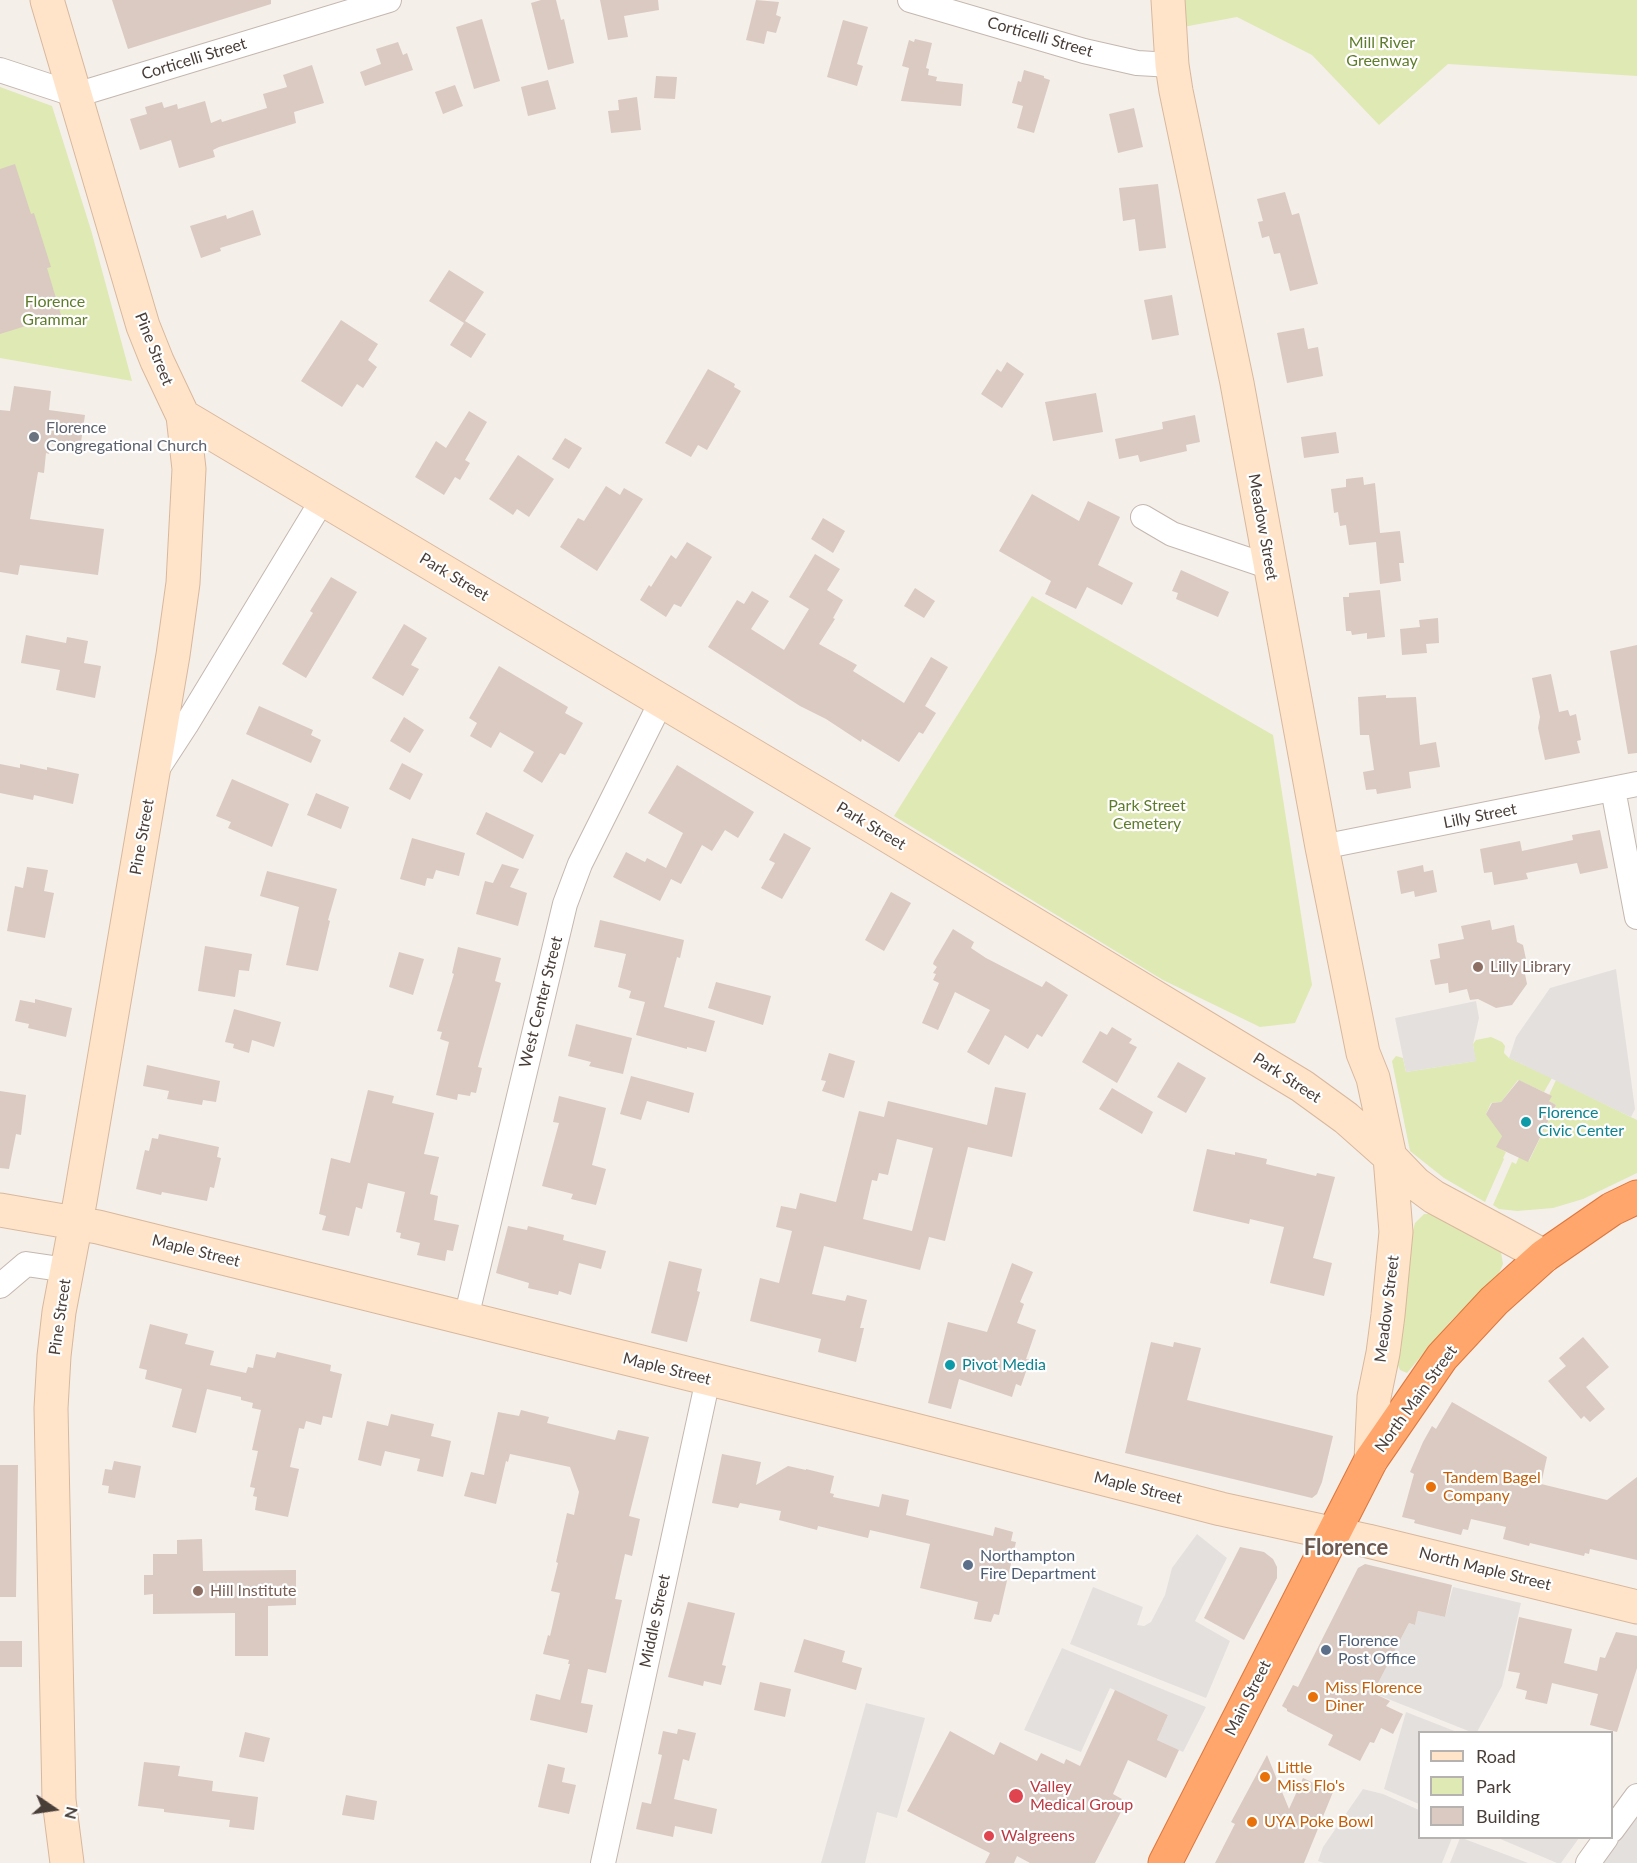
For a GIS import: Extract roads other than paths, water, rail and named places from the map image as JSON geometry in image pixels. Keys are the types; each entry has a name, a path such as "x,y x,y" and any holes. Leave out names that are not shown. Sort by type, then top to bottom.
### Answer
{"highway":[{"name":"North Main Street","path":"1333,1534 1371,1460 1442,1357 1494,1301 1544,1256 1612,1209 1637,1197"},
{"name":"Main Street","path":"1165,1863 1333,1534"}],"main road":[{"name":"Pine Street","path":"47,0 143,326 157,362 183,416 189,469 183,583 57,1334 51,1408 59,1800 67,1863"},
{"name":"Meadow Street","path":"1169,12 1172,66 1237,383 1322,847 1363,1053 1373,1077 1390,1157 1396,1232 1383,1353 1374,1397 1371,1460"},
{"name":"Park Street","path":"183,416 1302,1086 1339,1113 1390,1157 1415,1183 1434,1197 1544,1256"},
{"path":"1339,1113 1353,1093 1359,1077 1363,1053"},
{"name":"Maple Street","path":"0,1210 76,1223 466,1318 1221,1509 1333,1534"},
{"name":"North Maple Street","path":"1333,1534 1637,1607"}],"street":[{"name":"Corticelli Street","path":"76,95 389,0"},
{"name":"Corticelli Street","path":"910,0 1084,51 1137,63 1172,66"},
{"path":"0,70 76,95"},
{"name":"Pine Street","path":"152,777 323,499"},
{"path":"1143,517 1172,534 1270,567"},
{"name":"West Center Street","path":"466,1318 565,904 580,864 662,702"},
{"name":"Lilly Street","path":"1322,847 1637,784"},
{"path":"1613,789 1637,917"},
{"path":"0,1286 26,1264 67,1270"},
{"name":"Middle Street","path":"603,1863 708,1379"},
{"path":"1613,1827 1637,1796"},
{"path":"1588,1863 1605,1839"}],"place":[{"name":"Florence Congregational Church","path":"34,437"},
{"name":"Lilly Library","path":"1478,967"},
{"name":"Florence Civic Center","path":"1526,1122"},
{"name":"Pivot Media","path":"950,1365"},
{"name":"Tandem Bagel Company","path":"1431,1487"},
{"name":"Northampton Fire Department","path":"968,1565"},
{"name":"Hill Institute","path":"198,1591"},
{"name":"Florence Post Office","path":"1326,1650"},
{"name":"Miss Florence Diner","path":"1313,1697"},
{"name":"Little Miss Flo's","path":"1265,1777"},
{"name":"Valley Medical Group","path":"1016,1796"},
{"name":"UYA Poke Bowl","path":"1252,1822"},
{"name":"Walgreens","path":"989,1836"}],"district":[{"name":"Florence","path":"1346,1548"}],"park label":[{"name":"Mill River Greenway","path":"1382,52"},
{"name":"Florence Grammar","path":"55,311"},
{"name":"Park Street Cemetery","path":"1147,815"}]}
